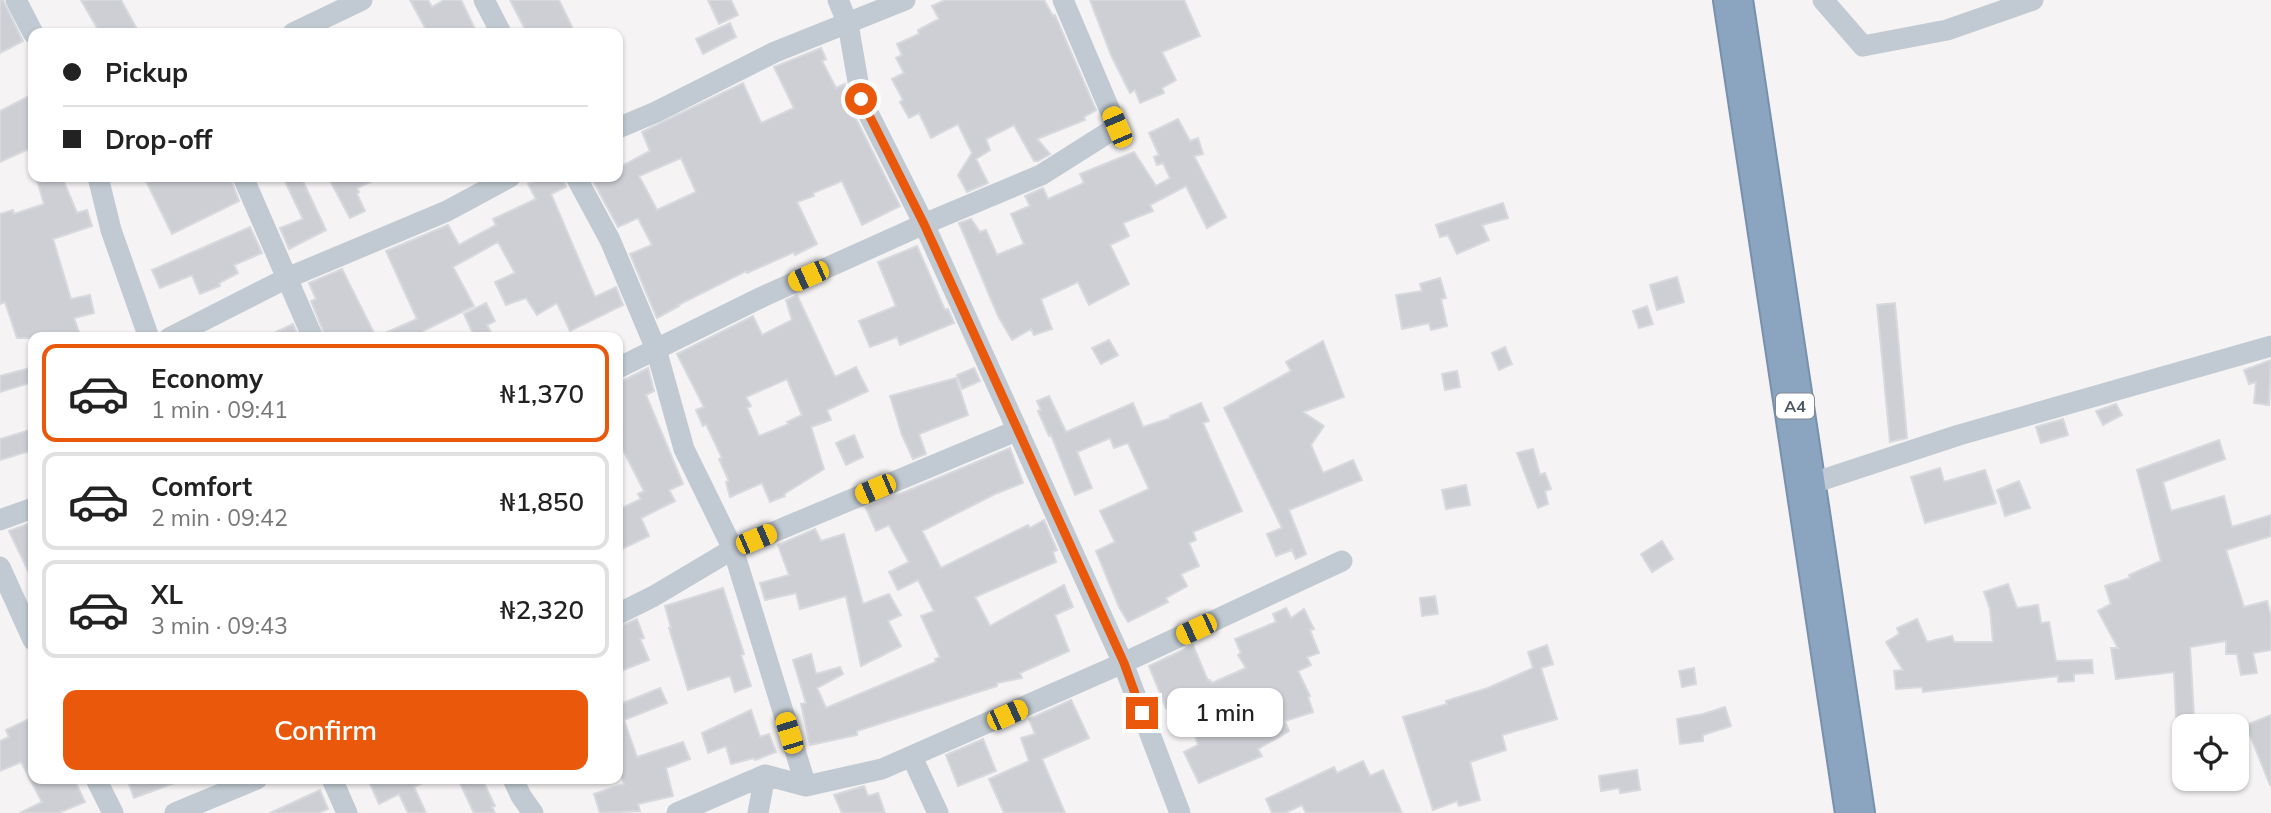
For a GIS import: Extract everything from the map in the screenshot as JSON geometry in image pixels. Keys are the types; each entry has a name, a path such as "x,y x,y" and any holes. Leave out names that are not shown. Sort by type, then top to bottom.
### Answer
{"highway":[{"name":"A4","path":"1732,0 1807,485 1854,813"}],"street":[{"path":"16,0 30,28"},
{"path":"303,28 362,0"},
{"path":"484,0 498,28"},
{"path":"838,0 848,24 861,99 924,224 1124,663 1180,813"},
{"path":"623,126 775,52 905,0"},
{"path":"623,366 762,297 1041,175 1117,127 1063,0"},
{"path":"1824,0 1863,46 1947,30 2033,0"},
{"path":"100,182 111,230 147,332"},
{"path":"245,182 310,332"},
{"path":"181,332 287,278 447,211 501,182"},
{"path":"579,182 610,240 656,349 684,449 733,549 806,786"},
{"path":"1807,485 1986,427 2271,346"},
{"path":"623,612 733,549 1018,430"},
{"path":"0,520 28,511"},
{"path":"677,813 765,775 806,786 883,769 1124,663 1342,561"},
{"path":"0,567 28,629"},
{"path":"912,757 938,813"},
{"path":"758,813 765,775"},
{"path":"98,784 113,813"},
{"path":"175,813 245,784"},
{"path":"334,784 347,813"},
{"path":"515,784 533,813"}],"building":[{"path":"0,0 3,0 23,41 0,53"},
{"path":"81,0 121,0 136,28 97,28"},
{"path":"410,0 428,0 432,7 444,0 461,0 475,28 425,28"},
{"path":"510,0 559,0 573,28 524,28"},
{"path":"708,0 731,0 738,15 719,24"},
{"path":"945,0 1044,0 1053,16 1055,15 1096,110 1084,117 1085,120 1037,139 1050,154 1038,161 1034,161 1014,125 986,139 990,150 976,159 988,183 967,192 958,175 972,153 958,124 931,138 919,113 909,118 892,79 904,73 896,58 902,55 897,44 919,34 918,30 939,19 932,6"},
{"path":"1090,0 1184,0 1200,36 1162,52 1176,80 1162,88 1164,93 1140,103 1135,90 1130,93 1111,55"},
{"path":"730,23 736,37 703,54 696,39"},
{"path":"821,48 826,59 822,61 836,88 845,84 849,105 900,206 862,225 842,181 813,193 814,196 797,202 817,244 795,255 794,252 747,273 746,271 657,318 630,254 652,245 638,218 618,227 594,182 623,182 623,165 650,151 642,132 743,83 761,123 794,108 774,67","holes":["681,158 696,192 657,210 639,176"]},
{"path":"28,97 28,149 0,162 0,111"},
{"path":"1178,119 1190,141 1198,138 1203,154 1194,156 1226,217 1207,228 1186,186 1150,205 1153,211 1123,223 1129,236 1110,245 1129,284 1089,305 1078,282 1041,299 1052,329 1034,335 1031,329 1012,340 998,316 959,223 971,219 980,232 986,230 997,255 1024,244 1011,214 1030,206 1025,196 1043,188 1048,199 1084,183 1080,174 1134,152 1156,186 1170,178 1163,163 1157,165 1154,157 1159,155 1149,133"},
{"path":"37,182 64,182 77,213 87,210 92,226 53,239 71,299 90,295 94,313 74,318 79,332 28,332 28,338 17,338 5,302 0,304 0,214 13,210 14,214 44,204"},
{"path":"146,182 232,182 239,201 172,234"},
{"path":"285,182 303,182 326,230 289,249 280,228 303,219"},
{"path":"331,182 370,182 357,188 365,211 350,218"},
{"path":"564,182 566,187 551,194 595,297 616,287 623,305 570,331 557,303 537,315 526,298 506,305 495,282 515,273 498,242 453,267 474,306 423,332 387,332 417,319 386,251 448,225 459,245 496,225 493,219 536,199 528,184"},
{"path":"1503,203 1508,218 1482,225 1489,240 1457,254 1448,235 1440,237 1436,225"},
{"path":"250,227 262,253 234,265 238,273 219,283 220,286 200,294 192,275 160,288 152,270"},
{"path":"917,246 945,310 948,309 954,323 900,345 897,337 870,347 859,321 896,306 878,262"},
{"path":"342,269 374,332 324,332 311,301 316,299 309,283"},
{"path":"1677,277 1684,302 1657,310 1650,285"},
{"path":"1440,278 1446,298 1441,299 1447,326 1431,330 1429,323 1402,329 1396,295 1422,291 1420,284"},
{"path":"797,295 835,377 856,367 868,391 827,410 831,420 811,427 824,469 784,494 785,496 770,502 762,483 730,497 726,482 729,481 719,459 722,458 706,424 703,426 696,410 704,407 677,354 753,316 762,335 792,320 786,300","holes":["787,379 802,415 787,422 789,424 759,436 747,408 751,406 746,397"]},
{"path":"486,303 495,321 487,325 491,332 472,332 464,314"},
{"path":"1895,303 1907,438 1890,442 1877,305"},
{"path":"1647,306 1653,324 1639,328 1633,311"},
{"path":"293,324 296,332 276,332"},
{"path":"1109,340 1118,355 1101,364 1092,348"},
{"path":"1323,341 1344,397 1303,412 1324,426 1311,445 1323,473 1353,460 1362,480 1289,510 1306,554 1296,559 1292,550 1276,556 1267,534 1282,528 1224,408 1291,371 1286,362"},
{"path":"1505,347 1512,364 1499,370 1492,353"},
{"path":"2271,360 2269,405 2254,403 2256,382 2249,384 2244,370"},
{"path":"28,368 28,384 0,392 0,376"},
{"path":"648,368 654,391 646,395 683,484 669,490 675,501 641,518 649,536 623,549 623,508 641,499 638,494 644,491 623,450 623,380"},
{"path":"974,368 980,381 962,389 957,375"},
{"path":"1457,371 1460,387 1445,390 1442,374"},
{"path":"956,378 968,415 919,434 926,454 913,459 902,435 890,396"},
{"path":"1049,396 1066,432 1133,403 1143,427 1171,418 1170,416 1201,403 1209,421 1203,423 1242,511 1193,532 1196,540 1189,543 1199,566 1181,574 1187,586 1166,598 1168,602 1128,622 1096,551 1115,542 1100,511 1149,489 1128,443 1114,448 1110,438 1077,452 1092,488 1075,495 1051,435 1049,436 1038,411 1041,410 1037,401"},
{"path":"2116,404 2122,415 2103,425 2096,411"},
{"path":"2063,419 2068,435 2041,443 2036,427"},
{"path":"28,431 28,452 0,460 0,439"},
{"path":"854,435 863,457 846,465 836,443"},
{"path":"2219,440 2225,459 2163,482 2171,511 2224,496 2232,527 2271,515 2271,536 2226,550 2244,607 2267,601 2271,617 2271,650 2253,653 2257,673 2241,675 2237,654 2226,654 2226,641 2190,647 2194,714 2176,714 2174,672 2116,679 2111,648 2118,648 2098,611 2111,604 2105,586 2130,578 2129,575 2161,561 2137,470"},
{"path":"1010,448 1023,483 922,531 941,568 1028,525 1030,528 1044,520 1057,550 1053,552 1056,562 975,597 990,626 1064,585 1073,607 1055,615 1069,651 1020,673 1022,678 997,683 997,686 857,731 857,735 810,745 801,704 806,703 793,660 811,654 816,674 840,667 843,674 817,688 826,708 936,662 935,659 940,657 921,616 934,611 918,580 898,590 889,572 909,562 889,525 876,531 866,508"},
{"path":"1533,449 1540,475 1545,473 1551,489 1545,491 1548,504 1538,508 1517,453"},
{"path":"1940,468 1944,482 1985,470 1996,503 1925,523 1911,477"},
{"path":"2019,481 2030,508 2005,516 1997,490"},
{"path":"1466,485 1470,505 1446,509 1442,490"},
{"path":"28,524 28,571 9,531"},
{"path":"815,529 821,541 844,534 863,604 889,594 901,615 888,621 901,646 861,666 846,596 800,609 796,593 765,600 760,583 789,575 778,545"},
{"path":"1662,541 1673,559 1652,572 1641,554"},
{"path":"2008,584 2017,608 2038,605 2041,623 2049,622 2056,661 2092,660 2093,673 2074,674 2074,681 2058,682 2058,676 1923,692 1922,687 1896,689 1894,671 1903,670 1886,642 1899,634 1897,628 1917,619 1927,642 1952,636 1954,642 1993,642 1990,609 1984,592"},
{"path":"723,588 751,686 735,692 730,676 688,690 665,606"},
{"path":"1435,596 1438,614 1422,616 1420,598"},
{"path":"1286,608 1291,618 1304,609 1314,629 1310,630 1319,653 1307,657 1311,665 1298,671 1310,696 1308,697 1313,712 1285,721 1289,731 1258,749 1262,756 1199,783 1184,752 1198,745 1194,732 1178,702 1166,708 1149,666 1193,645 1208,681 1212,683 1246,668 1238,655 1241,653 1235,639 1276,622 1273,614"},
{"path":"637,619 644,638 640,639 649,660 623,670 623,625"},
{"path":"1547,645 1553,664 1541,668 1557,719 1502,735 1506,750 1470,762 1480,800 1459,806 1457,801 1433,810 1403,717 1447,704 1446,701 1488,688 1533,668 1528,652"},
{"path":"1694,668 1696,684 1682,687 1679,671"},
{"path":"660,688 667,703 624,720 637,757 683,742 690,759 666,768 673,796 638,804 640,811 600,813 594,794 624,784 623,703"},
{"path":"1071,700 1089,738 1042,759 1065,813 1004,813 989,779 1029,761 1021,738 1035,734 1029,719"},
{"path":"1725,707 1731,726 1703,735 1703,741 1680,744 1677,719"},
{"path":"751,710 760,737 769,734 776,752 755,760 754,758 731,764 726,746 708,753 702,733"},
{"path":"2271,715 2271,785 2249,732 2249,724"},
{"path":"28,719 28,775 21,762 0,771 0,741 9,737 6,730"},
{"path":"983,739 996,771 958,786 946,755"},
{"path":"1363,761 1370,776 1383,770 1402,813 1306,813 1302,805 1285,813 1272,813 1266,799 1334,767 1337,773"},
{"path":"1637,770 1640,790 1620,793 1619,788 1601,791 1599,776"},
{"path":"33,784 76,784 85,802 58,813 20,813 42,802"},
{"path":"129,784 171,784 134,798"},
{"path":"370,784 420,784 414,787 426,813 408,813 399,794 379,804"},
{"path":"460,784 484,784 495,806 492,807 495,813 474,813"},
{"path":"864,786 868,796 878,793 885,813 842,813 834,795"},
{"path":"320,790 328,809 318,813 270,813"}],"route":[{"path":"861,99 924,224 1124,663 1142,713"}]}
